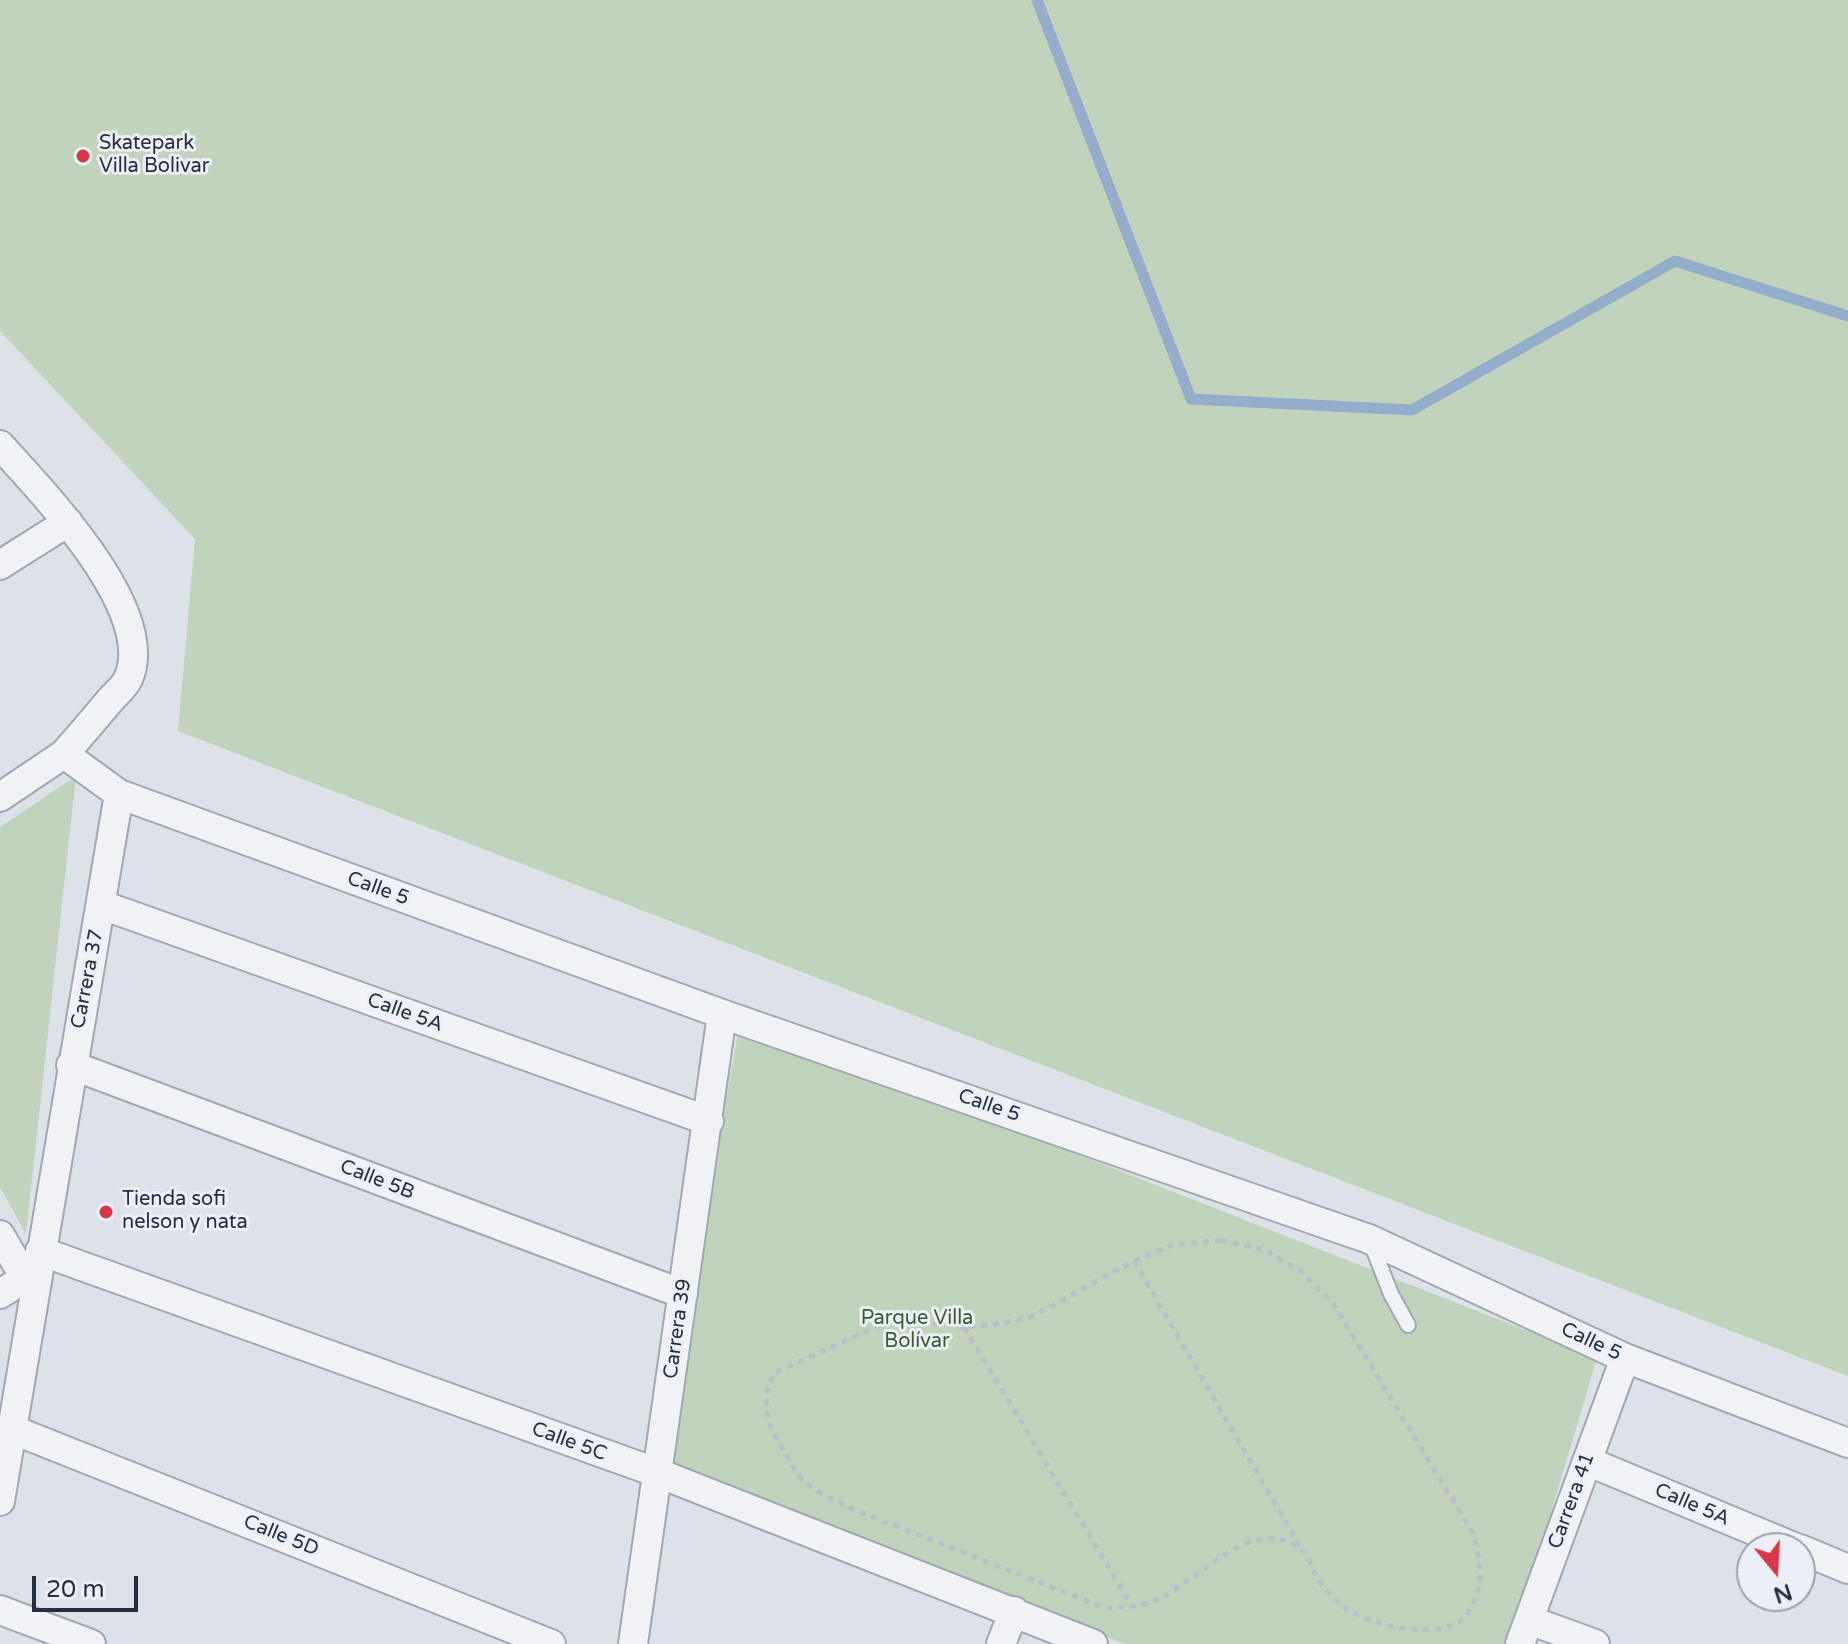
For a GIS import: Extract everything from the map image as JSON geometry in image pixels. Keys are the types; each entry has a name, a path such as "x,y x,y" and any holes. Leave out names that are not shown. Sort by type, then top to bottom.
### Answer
{"street":[{"path":"0,445 68,522 112,587 127,620 133,650 128,680 64,754 0,797"},
{"path":"0,565 68,522"},
{"path":"64,754 119,794"},
{"name":"Carrera 37","path":"0,1501 31,1279 40,1251 119,794"},
{"name":"Calle 5","path":"119,794 722,1014 1369,1239 1625,1358 1848,1443"},
{"name":"Calle 5A","path":"102,905 709,1121"},
{"name":"Carrera 39","path":"633,1644 722,1014"},
{"name":"Calle 5B","path":"71,1065 683,1294"},
{"path":"0,1235 31,1279 0,1294"},
{"name":"Calle 5C","path":"40,1251 658,1473 1093,1644"},
{"name":"Carrera 41","path":"1524,1632 1625,1358"},
{"name":"Calle 5D","path":"11,1429 551,1644"},
{"name":"Calle 5A","path":"1587,1461 1757,1532"},
{"name":"Calle 5A","path":"1816,1556 1848,1569"},
{"path":"0,1610 91,1644"},
{"path":"1001,1644 1014,1611"},
{"path":"1524,1632 1595,1644"}],"lane":[{"path":"1369,1239 1391,1294 1408,1325"}],"path":[{"path":"1134,1261 1304,1552 1319,1582 1346,1609 1406,1630 1438,1630 1464,1619 1477,1599 1482,1573 1473,1533 1334,1305 1301,1271 1265,1250 1221,1240 1172,1245 1134,1261 1031,1317 964,1327 910,1320 883,1324 774,1373 767,1388 764,1410 772,1434 802,1479 820,1493 850,1508 1105,1608 1133,1607 1158,1599 1239,1547 1261,1539 1285,1539 1304,1552"},
{"path":"964,1327 1133,1607"}],"green space":[{"path":"0,0 1848,0 1848,1376 178,731 195,539 0,331"},
{"path":"76,776 26,1234 0,1187 0,827"},
{"name":"Parque Villa Bolívar","path":"740,1022 1597,1358 1512,1644 1125,1644 660,1472"}],"waterway":[{"path":"1037,0 1191,399 1412,410 1675,261 1848,316"}],"place":[{"name":"Skatepark Villa Bolivar","path":"83,156"},
{"name":"Tienda sofi nelson y nata","path":"106,1212"}]}
